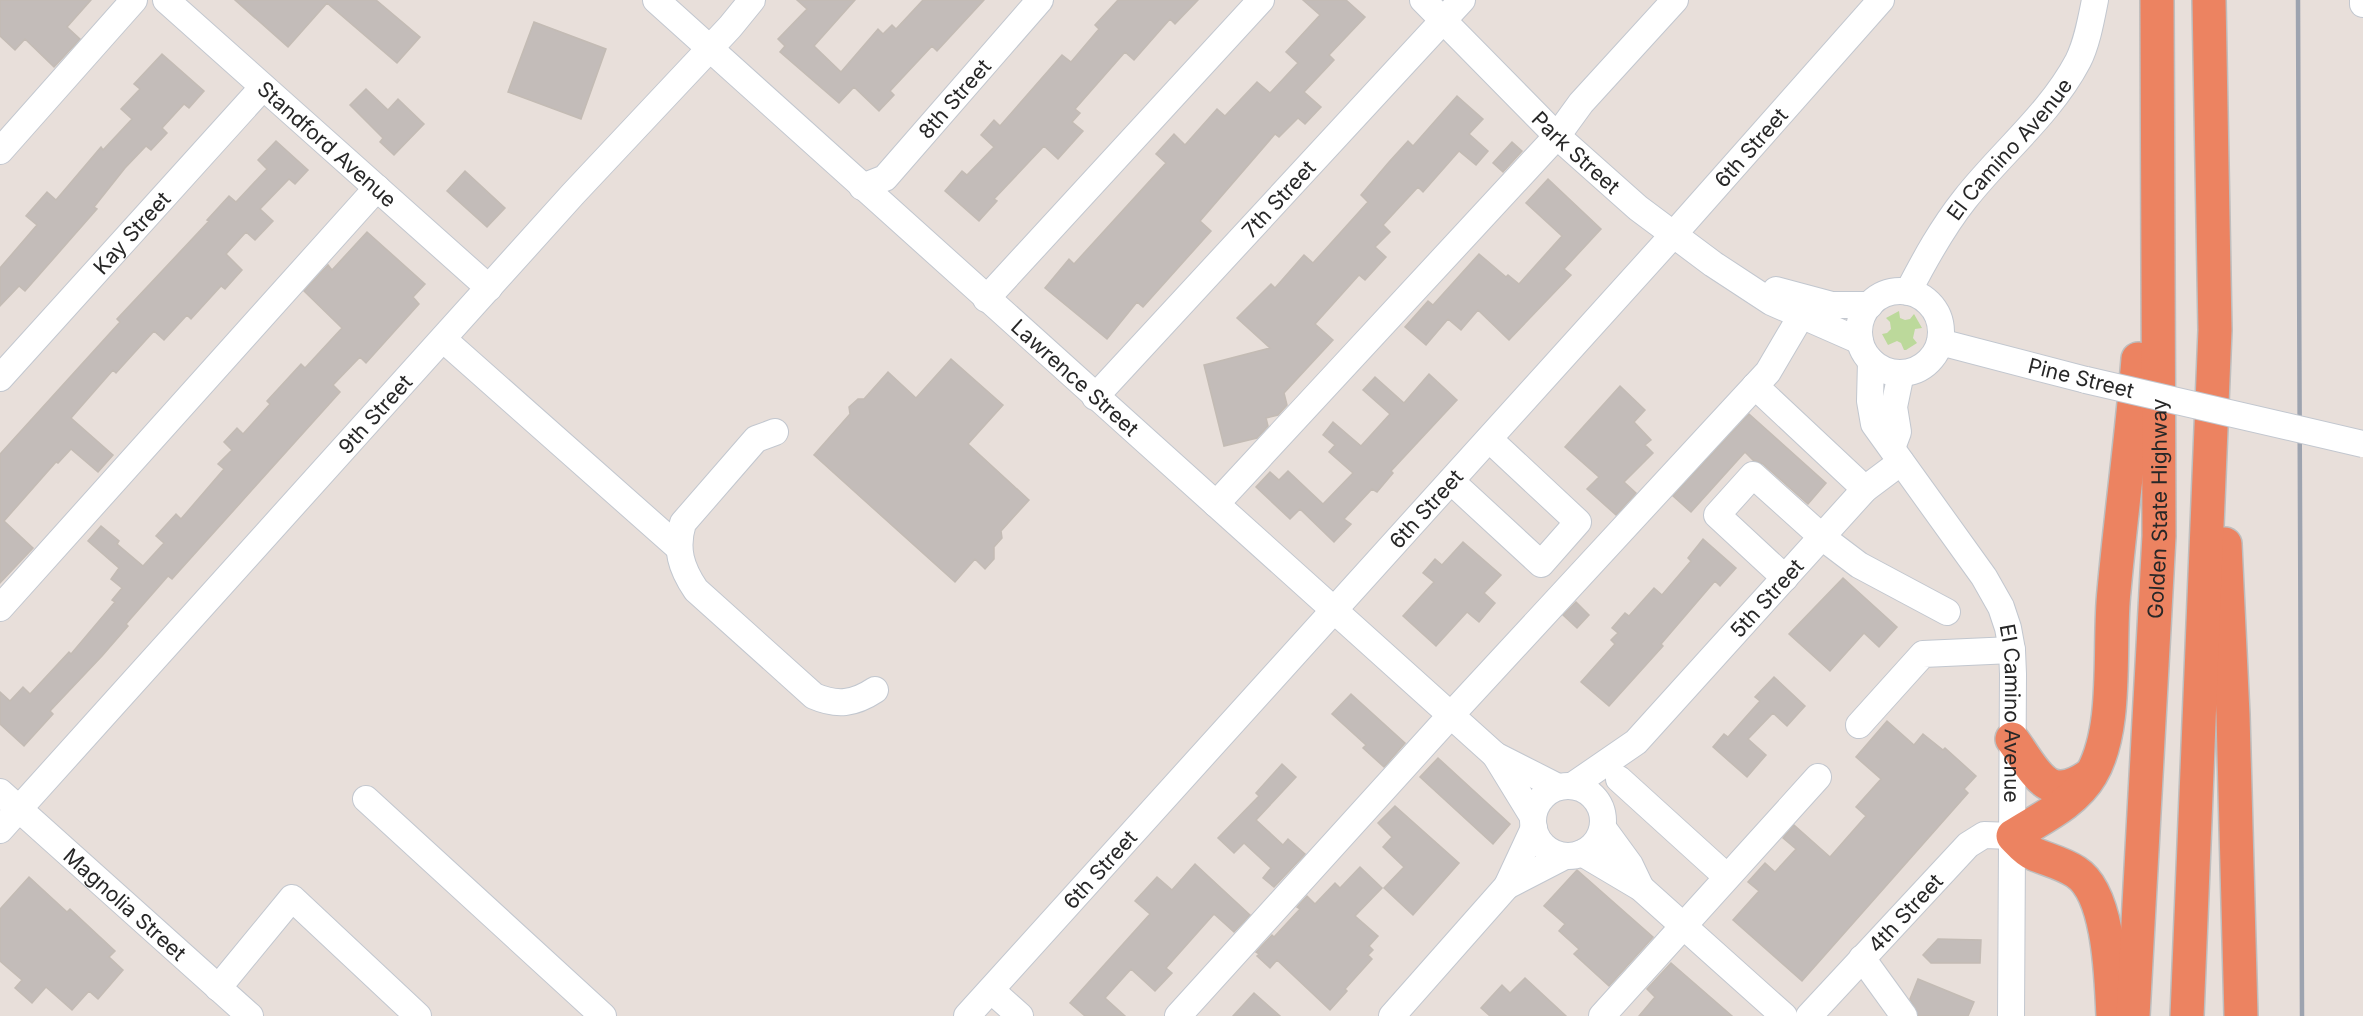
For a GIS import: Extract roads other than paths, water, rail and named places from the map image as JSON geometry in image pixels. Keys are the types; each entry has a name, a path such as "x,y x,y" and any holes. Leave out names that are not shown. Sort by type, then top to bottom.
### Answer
{"highway":[{"name":"Golden State Highway","path":"2133,1016 2159,536 2157,0"},
{"path":"2209,0 2215,330 2233,715 2241,1016"},
{"path":"2113,1016 2111,971 2106,937 2102,917 2090,887 2079,874 2062,864 2031,853 2013,836 2078,794 2092,774 2101,755 2108,726 2114,593 2159,160"},
{"path":"2187,1016 2215,330"},
{"path":"2012,739 2036,774 2048,785 2064,788 2077,784 2092,774"}],"street":[{"path":"0,151 134,0"},
{"name":"Standford Avenue","path":"166,0 489,288"},
{"name":"Lawrence Street","path":"656,0 1495,755 1565,786"},
{"name":"9th Street","path":"0,830 573,194 752,0"},
{"name":"8th Street","path":"862,187 885,178 1040,0"},
{"path":"986,299 1261,0"},
{"name":"Park Street","path":"1423,0 1557,136 1673,236 1771,302 1866,351"},
{"name":"7th Street","path":"1095,397 1462,0"},
{"path":"1216,504 1557,136 1581,103 1676,0"},
{"name":"6th Street","path":"968,1016 1673,236 1881,0"},
{"name":"El Camino Avenue","path":"1908,292 1937,236 1966,197 2065,82 2085,42 2095,0"},
{"name":"Kay Street","path":"0,378 263,87"},
{"path":"0,608 377,188"},
{"name":"Park Street","path":"1747,284 1832,305 1870,305"},
{"path":"1908,292 1932,305 1939,317 1942,331 1940,342 1934,357 1923,367 1901,373 1883,370 1866,351 1861,322 1870,305 1885,294 1908,292"},
{"path":"1178,1016 1451,715 1768,372 1801,316"},
{"path":"443,339 679,548"},
{"name":"Pine Street","path":"1940,342 2086,380 2363,444"},
{"name":"El Camino Avenue","path":"1866,351 1874,424 1984,577 2001,607 2008,628 2012,650 2011,1016"},
{"path":"1897,455 1899,432 1894,407 1901,373"},
{"path":"1755,386 1865,489"},
{"path":"775,432 756,440 683,523 678,539 685,574 696,590 814,696 828,702 843,704 861,699 875,690"},
{"path":"1451,481 1541,564 1578,522 1489,439"},
{"name":"5th Street","path":"1565,786 1636,742 1897,455"},
{"path":"1785,578 1717,515 1753,475 1822,537 1859,565 1947,612"},
{"path":"1859,725 1923,654 2012,650"},
{"name":"5th Street","path":"1603,821 1636,742"},
{"name":"Lawrence Street","path":"1495,755 1533,823"},
{"path":"1602,1016 1818,777"},
{"path":"1619,779 1727,877"},
{"path":"1392,1016 1507,886 1533,823 1538,803 1547,793 1565,786 1590,793 1598,801 1603,821 1630,864 1641,888"},
{"name":"Magnolia Street","path":"0,792 250,1016"},
{"path":"366,798 603,1016"},
{"path":"1507,886 1597,841 1603,821"},
{"path":"1533,823 1538,838 1550,851 1573,854 1641,888 1784,1016"},
{"name":"4th Street","path":"1809,1016 1968,845 1984,835 2013,836"},
{"path":"218,988 292,898 418,1016"},
{"path":"1862,958 1904,1016"},
{"path":"991,990 1020,1016"}],"railway":[{"path":"2298,0 2302,1016"}]}
